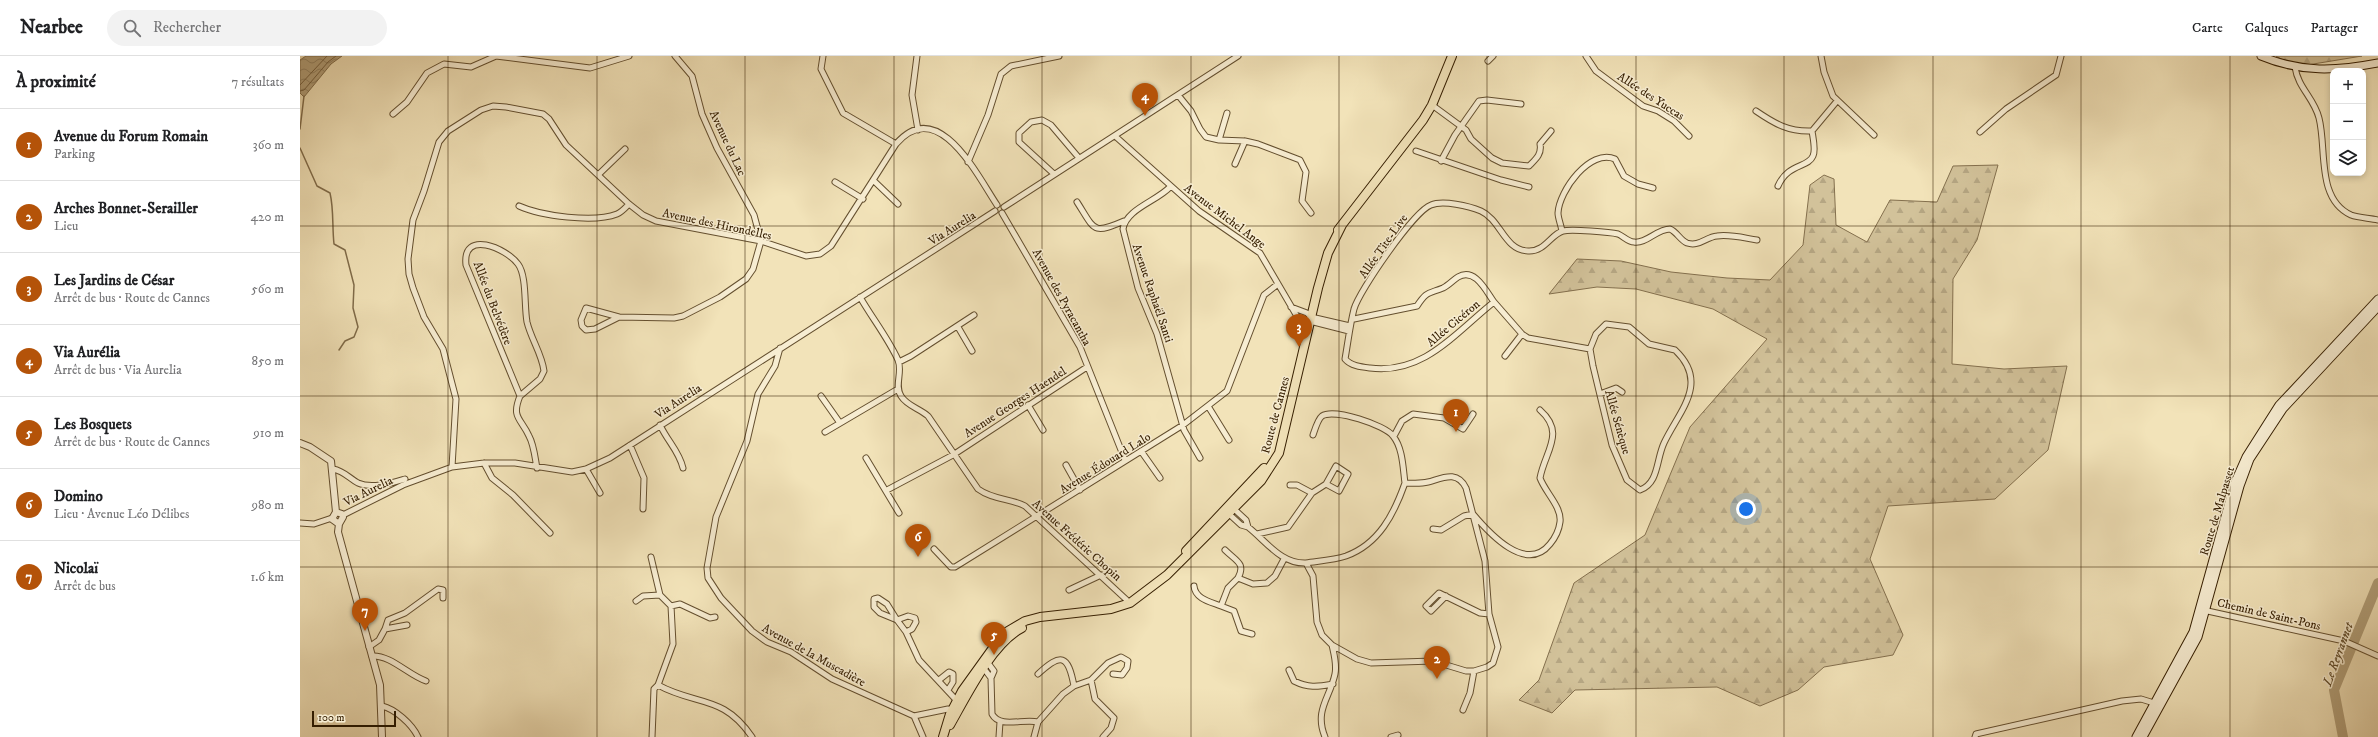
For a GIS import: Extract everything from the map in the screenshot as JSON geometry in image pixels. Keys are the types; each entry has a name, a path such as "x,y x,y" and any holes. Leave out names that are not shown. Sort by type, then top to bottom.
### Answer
{"main road":[{"name":"Route de Cannes","path":"943,736 956,705 972,675 997,640 1012,627 1025,621 1111,609 1130,603 1172,570 1261,481 1279,453 1305,344 1313,288 1324,251 1342,225 1423,120 1432,105 1452,56"},
{"path":"2261,56 2295,67 2323,70 2378,62"},
{"name":"Route de Cannes","path":"1148,590 1252,482 1267,465 1274,452 1282,429 1308,318 1326,261 1342,225"},
{"name":"Route de Malpasset","path":"2143,737 2198,637 2203,610 2234,484 2246,457 2258,435 2282,401 2378,299"},
{"name":"Route de Malpasset","path":"2136,737 2190,639 2203,610 2240,486 2250,459 2266,431 2283,409 2378,307"},
{"path":"1219,516 1231,511"},
{"name":"Route de Cannes","path":"956,705 984,666 1002,644 1016,631 1056,616"}],"street":[{"path":"393,114 407,102 427,73 444,64 471,67 496,56 590,68 629,56"},
{"name":"Avenue du Lac","path":"675,56 692,76 702,114 717,148 754,215 761,241"},
{"path":"823,56 821,68 843,113 896,144"},
{"path":"917,56 912,95 918,130 927,129 940,133 955,144 997,205 1004,207"},
{"path":"968,162 988,115 1001,74 1011,66 1059,56"},
{"path":"997,205 995,211 1002,213 1004,207 1238,56"},
{"path":"1488,61 1493,56"},
{"name":"Allée des Yuccas","path":"1586,56 1596,71 1601,75 1643,106 1658,111 1674,121 1689,136"},
{"path":"1821,56 1824,72 1837,101 1874,135"},
{"path":"1980,132 2006,109 2056,76 2061,56"},
{"path":"2295,67 2297,80 2309,96 2319,118 2324,165 2333,200 2342,210 2352,216 2378,220"},
{"path":"1178,94 1206,137 1219,140 1245,141 1300,160 1306,172 1302,201 1311,213"},
{"path":"1441,161 1449,144 1479,101 1487,100 1521,104"},
{"path":"1778,186 1782,175 1790,169 1810,161 1814,155 1812,131 1837,101"},
{"path":"1432,105 1462,126 1484,152 1502,163 1529,166 1537,159 1541,150 1540,144 1551,131"},
{"name":"Avenue des Hirondelles","path":"452,467 456,418 454,393 443,349 424,317 413,288 409,274 408,259 413,220 424,191 439,142 448,131 486,108 506,107 537,111 549,119 566,145 629,204 643,215 656,221 761,241 802,256 820,254 834,243 874,182 896,144 903,136 918,130"},
{"path":"1756,111 1781,127 1799,132 1812,131"},
{"path":"1219,140 1227,113"},
{"path":"1054,174 1019,142 1019,133 1031,122 1042,120 1051,125 1079,158"},
{"name":"Avenue Michel Ange","path":"1115,136 1170,187 1199,211 1260,253 1298,318 1308,318"},
{"path":"1235,164 1245,141"},
{"path":"598,175 625,150"},
{"path":"1416,151 1441,161 1529,187"},
{"path":"1653,188 1638,184 1624,176 1615,158 1607,156 1596,161 1577,174 1563,191 1558,214 1562,231 1610,232 1634,242 1640,241 1661,230 1670,229 1685,241 1692,244 1705,242 1717,236 1730,236 1757,240"},
{"path":"835,182 863,199"},
{"path":"874,182 898,204"},
{"path":"1077,202 1092,227 1097,230 1104,230 1124,221 1132,214 1163,194 1170,187"},
{"name":"Allée Tite-Live","path":"1350,328 1354,319 1357,302 1375,272 1409,222 1429,205 1440,203 1482,211 1492,219 1514,248 1526,251 1539,250 1562,231"},
{"path":"519,206 531,212 605,217 619,214 629,204"},
{"name":"Via Aurelia","path":"343,515 416,480 452,467 484,463 515,463 537,468 572,472 586,469 610,458 995,211"},
{"name":"Avenue des Pyracantha","path":"1002,213 1080,347 1125,460"},
{"name":"Avenue Raphaël Santi","path":"1124,221 1123,229 1126,247 1138,288 1157,334 1183,426 1200,458"},
{"path":"619,317 595,329 586,330 582,326 581,320 586,308 619,317 674,318 720,297 746,279 753,269 761,241"},
{"name":"Allée du Belvédère","path":"483,243 502,251 514,260 522,270 527,323 544,371 540,379 520,396 466,265 467,253 476,245 483,243"},
{"path":"1354,319 1417,306 1428,292 1443,288 1464,274 1472,275 1477,279 1494,302"},
{"name":"Avenue Édouard Lalo","path":"934,549 951,567 955,567 1038,518 1125,460 1183,426 1227,391 1264,295 1278,284"},
{"path":"825,432 898,389 899,362 860,297"},
{"name":"Allée Cicéron","path":"1350,328 1345,359 1348,362 1374,368 1403,366 1418,362 1431,354 1494,302 1522,334"},
{"path":"1291,307 1308,318 1350,328"},
{"path":"899,362 958,327 974,315"},
{"name":"Allée Sénèque","path":"1606,324 1622,324 1634,329 1649,344 1674,350 1687,366 1691,386 1689,401 1664,442 1659,455 1654,479 1648,487 1640,490 1627,480 1612,445 1590,349 1601,327 1606,324"},
{"path":"958,327 972,351"},
{"path":"1505,356 1522,334 1528,338 1590,349"},
{"name":"Avenue de la Muscadière","path":"780,348 775,366 758,394 744,449 716,517 707,568 708,578 721,598 744,624 767,642 791,652 838,682 914,716"},
{"name":"Avenue Georges Haendel","path":"887,490 953,455 1087,367"},
{"path":"1600,394 1616,388 1622,392"},
{"name":"Avenue Frédéric Chopin","path":"898,389 908,404 922,410 928,416 978,490 997,499 1017,502 1038,518 1130,603"},
{"path":"520,396 516,408 518,420 530,437 537,468"},
{"path":"821,396 840,423"},
{"path":"1028,405 1043,430"},
{"path":"1208,406 1229,440"},
{"path":"1473,514 1501,544 1517,552 1530,554 1540,552 1554,539 1560,522 1558,513 1540,478 1553,435 1550,419 1540,410"},
{"path":"1252,482 1248,490 1231,511 1241,525 1248,527 1257,534 1284,559 1295,564 1306,563 1345,556 1360,550 1374,538 1389,521 1405,483 1403,464 1394,436 1382,427 1368,421 1327,414 1320,417 1313,435"},
{"path":"1394,436 1402,421 1413,414 1444,418 1462,429 1473,414"},
{"path":"660,425 670,445 680,454 682,468"},
{"path":"300,443 325,456 331,461 333,469 334,522 339,524"},
{"path":"630,445 644,478 643,509"},
{"path":"1141,451 1160,478"},
{"path":"866,458 887,490 899,513"},
{"path":"484,463 492,478 513,495 550,534"},
{"path":"1066,465 1080,490"},
{"path":"1257,534 1288,526 1312,493 1326,484 1336,466 1348,474 1339,491 1326,484"},
{"path":"333,469 339,470 365,485 373,486 405,479"},
{"path":"586,469 600,493"},
{"path":"1306,563 1313,576 1317,622 1322,635 1332,645 1357,659 1371,663 1433,661 1474,671 1487,667 1497,656 1498,647 1489,614 1485,561 1466,488 1462,480 1450,476 1426,482 1405,483"},
{"path":"1290,485 1297,484 1312,493"},
{"path":"1433,529 1441,530 1464,516 1473,514"},
{"path":"300,523 314,524 334,515 343,515 343,520 339,524 338,532 380,685 382,737"},
{"path":"1221,606 1228,588 1238,578 1242,570 1242,566 1225,550"},
{"path":"651,557 660,595 671,606 673,644 653,696 654,719 652,737"},
{"path":"1238,578 1253,584 1267,583 1275,576 1284,559"},
{"path":"1069,590 1101,575"},
{"path":"1194,586 1195,591 1200,597 1234,611 1241,631 1252,634"},
{"path":"369,647 379,640 386,629 388,620 404,613 438,589 443,590 443,598"},
{"path":"636,601 643,596 660,595"},
{"path":"1446,596 1480,613 1489,614"},
{"path":"906,632 912,629 916,622 915,618 908,616 897,620 880,612 874,607 874,599 878,598 887,604 897,620 906,632 919,660 948,690 956,705 914,716 923,737"},
{"path":"671,606 680,604 710,618 715,617"},
{"name":"Chemin de Saint-Pons","path":"2203,610 2349,644 2378,656"},
{"path":"386,629 407,625"},
{"path":"972,675 984,666 997,640"},
{"path":"1325,737 1321,727 1321,711 1333,684 1336,672 1332,645"},
{"path":"372,656 379,656 426,681"},
{"path":"1034,737 1038,722 1063,694 1074,686 1091,680 1114,660 1121,657 1128,660 1127,668 1122,674 1113,674"},
{"path":"1038,674 1053,660 1060,659 1067,662 1072,672 1074,686"},
{"path":"984,666 991,678"},
{"path":"984,666 994,671 991,678 992,714 1000,722 1038,722"},
{"path":"1289,670 1294,681 1305,687 1316,688 1333,684"},
{"path":"1463,710 1470,693 1474,671"},
{"path":"938,680 949,672 953,674 953,682 948,690"},
{"path":"1091,680 1095,699 1114,718 1111,728 1103,737"},
{"path":"658,685 705,700 729,712 741,721 752,737"},
{"path":"1975,737 1976,734 2122,701 2141,699 2154,703"},
{"path":"382,706 389,708 400,716 416,732 418,737"},
{"path":"999,737 1000,722"},
{"path":"1391,737 1398,735"}],"green space":[{"path":"2276,56 2362,56 2295,67"},
{"path":"1998,165 1977,240 1953,279 1952,364 2004,369 2067,366 2048,450 1995,499 1888,506 1870,559 1903,635 1893,655 1824,667 1798,690 1760,706 1717,687 1575,690 1552,713 1519,700 1539,680 1574,583 1645,535 1690,427 1767,339 1713,309 1636,289 1597,287 1549,294 1577,259 1621,261 1671,272 1727,278 1770,280 1803,245 1810,185 1824,175 1834,179 1836,225 1867,242 1890,200 1937,202 1953,166"}],"water":[{"path":"306,56 342,56 331,64 304,97 300,93 300,60"}],"waterway":[{"path":"300,129 304,96"},
{"path":"300,148 317,186 330,193 334,244 345,250 354,285 353,308 358,327 354,337 345,341 339,350"},
{"name":"Le Reyrannet","path":"2343,737 2334,690 2378,583"}],"place":[{"name":"Via Aurélia","path":"1145,116"},
{"name":"Les Jardins de César","path":"1299,347"},
{"name":"Avenue du Forum Romain","path":"1456,432"},
{"name":"Domino","path":"918,557"},
{"name":"Nicolaï","path":"365,631"},
{"name":"Les Bosquets","path":"994,655"},
{"name":"Arches Bonnet-Serailler","path":"1437,679"}]}
